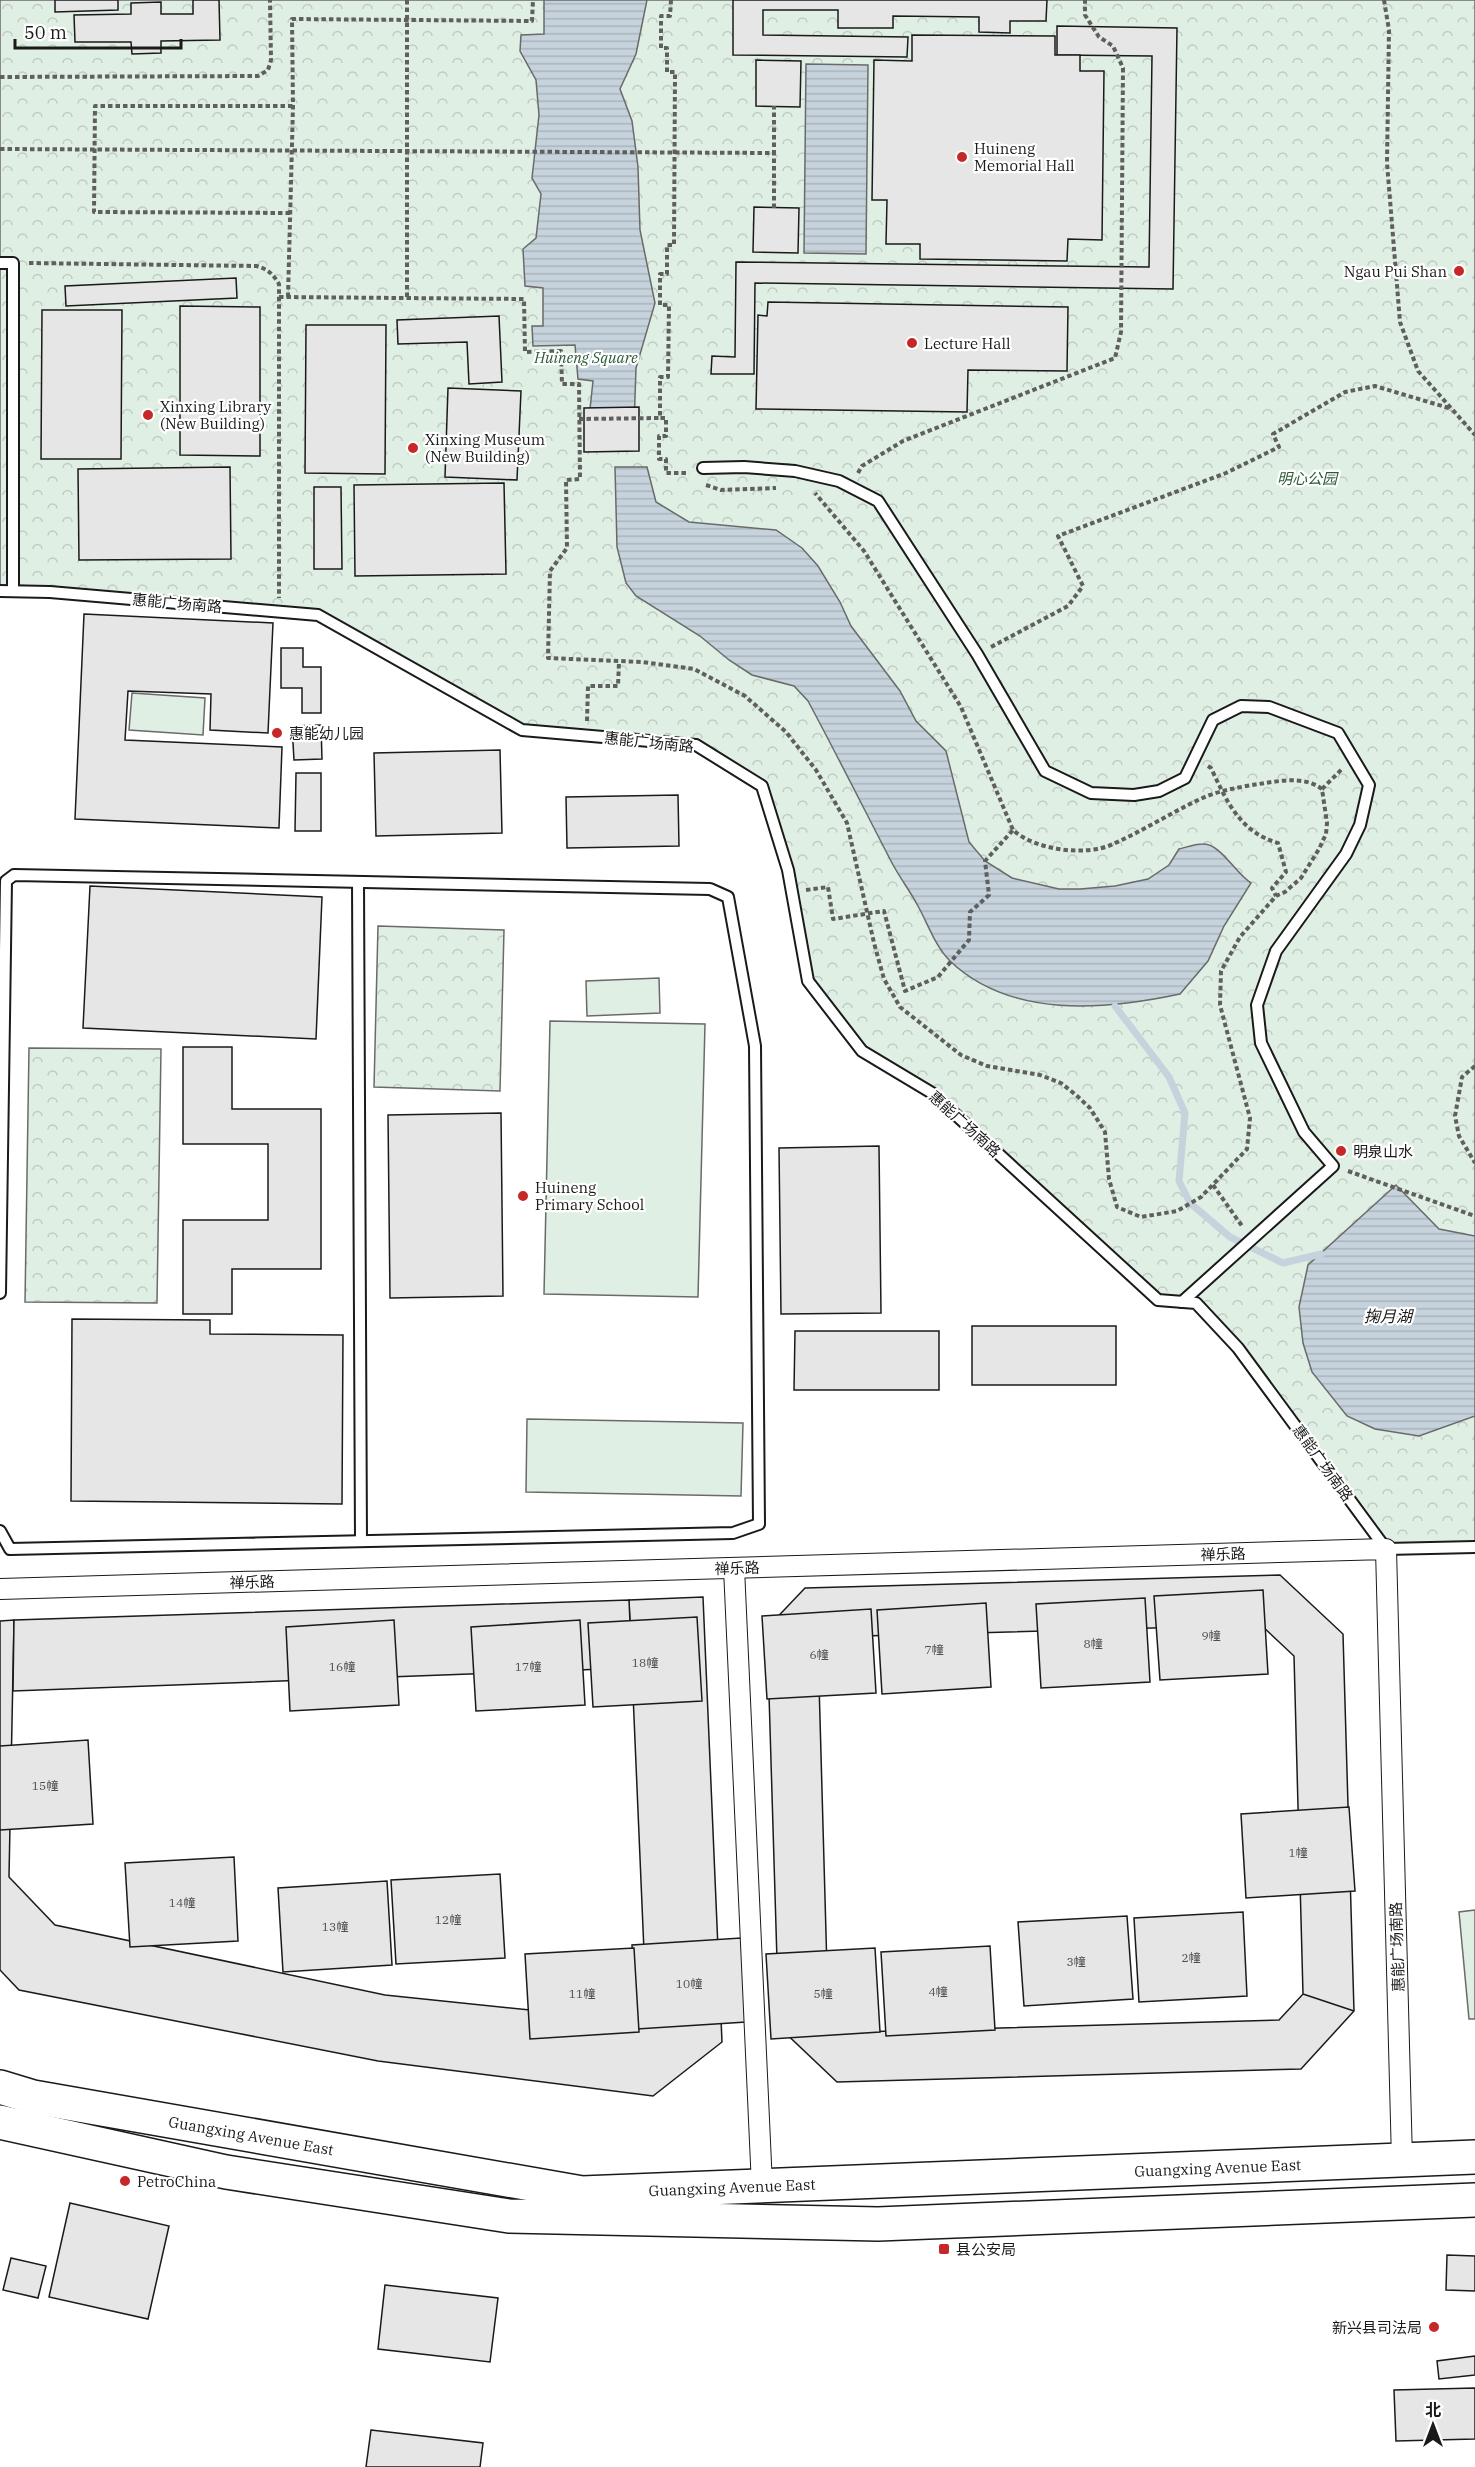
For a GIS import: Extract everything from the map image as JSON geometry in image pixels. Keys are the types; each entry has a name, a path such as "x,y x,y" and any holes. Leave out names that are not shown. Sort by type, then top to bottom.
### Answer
{"highway":[{"name":"Guangxing Avenue East","path":"0,2087 33,2097 582,2193 1475,2157"},
{"name":"Guangxing Avenue East","path":"0,2122 226,2172 509,2216 878,2224 1475,2200"}],"street":[{"name":"禅乐路","path":"0,1589 1386,1549"},
{"name":"惠能广场南路","path":"1386,1549 1402,2160"},
{"path":"734,1568 762,2186"}],"lane":[{"path":"0,263 13,263 13,591"},
{"path":"700,472 744,467 795,471 839,481 878,501 977,654 1045,771 1091,793 1134,795 1159,791 1185,778 1214,720 1241,706 1269,707 1338,733 1353,758 1369,786 1360,825 1346,854 1276,951 1257,1005 1261,1043 1304,1132 1333,1166 1182,1302"},
{"name":"惠能广场南路","path":"0,591 50,592 318,615 522,730 696,745 762,786 788,870 808,981 862,1051 932,1093 1158,1300 1196,1303 1238,1348 1386,1549"},
{"path":"0,1293 6,881 14,875 710,889 728,897 755,1046 759,1524 733,1533 10,1549 0,1530"},
{"path":"358,882 361,1541"},
{"name":"禅乐路","path":"1386,1549 1475,1546"}],"path":[{"path":"0,77 258,76 268,69 271,60 270,0"},
{"path":"407,0 407,298"},
{"path":"288,297 293,106 292,20 532,21 533,0"},
{"path":"660,418 660,376 668,376 669,305 660,305 660,274 667,274 667,245 674,245 675,72 667,72 667,48 661,48 661,16 670,16 670,0"},
{"path":"850,486 862,466 903,441 1115,358 1121,332 1123,68 1113,46 1099,38 1085,15 1085,0"},
{"path":"1384,0 1389,30 1387,163 1400,322 1418,371 1475,435"},
{"path":"290,213 94,212 95,106 293,106"},
{"path":"774,106 774,208"},
{"path":"0,149 774,153"},
{"path":"13,263 256,266 265,268 273,274 279,285 279,612"},
{"path":"279,297 524,299 525,352 561,351 561,384 579,384 580,479 566,480 567,548 550,571 548,658 642,662 694,669 745,696 786,732 816,770 847,823 884,979 900,1007 961,1055 987,1066 1040,1075 1061,1083 1090,1108 1105,1132 1109,1179 1117,1207 1141,1216 1177,1211 1201,1197 1247,1149 1250,1118 1220,1005 1221,971 1240,937 1276,896 1285,892 1301,878 1326,834 1327,823 1322,789 1314,783 1282,780 1243,786 1222,792 1161,818 1111,846 1070,851 1023,839 1013,830 961,707 864,551 817,495 810,491"},
{"path":"977,654 1068,606 1083,586 1058,536 1226,473 1279,447 1273,434 1345,392 1375,386 1452,409"},
{"path":"579,419 666,418 666,436 659,436 659,459 666,459 666,473 700,472 706,485 721,490 780,487"},
{"path":"587,735 588,686 618,686 619,662"},
{"path":"1195,758 1211,768 1222,792 1244,825 1268,840 1278,843 1286,872 1272,888 1276,896"},
{"path":"1322,789 1353,758"},
{"path":"792,892 828,887 833,920 884,911 905,991 938,977 969,940 970,912 989,895 985,861 1013,830"},
{"path":"1475,1066 1462,1077 1455,1116 1459,1136 1475,1163"},
{"path":"1333,1166 1475,1216"},
{"path":"1213,1185 1252,1240"}],"green space":[{"name":"Huineng Square","path":"0,0 1475,0 1475,1547 1386,1549 1238,1348 1196,1303 1158,1300 932,1093 862,1051 808,981 788,870 762,786 696,745 522,730 318,615 0,591"},
{"path":"132,693 205,698 203,735 129,730"},
{"path":"378,926 504,930 500,1091 374,1087"},
{"path":"659,978 660,1013 587,1016 586,981"},
{"path":"550,1021 705,1024 698,1297 544,1294"},
{"path":"29,1048 161,1049 157,1303 25,1302"},
{"path":"527,1419 743,1423 741,1496 526,1492"},
{"path":"1475,1910 1475,2019 1469,2019 1459,1912"}],"water":[{"path":"544,0 647,0 636,54 620,89 632,121 638,167 640,230 655,303 636,368 634,428 590,409 593,381 578,379 575,345 533,346 532,326 543,326 543,288 525,286 523,249 536,238 541,194 532,178 539,115 536,80 520,51 521,35 544,34"},
{"path":"806,64 868,65 866,254 804,253"},
{"path":"615,467 647,467 656,502 689,522 776,530 802,548 818,566 840,602 851,626 900,691 916,721 946,751 969,842 985,861 1012,878 1059,889 1080,889 1115,886 1148,879 1169,865 1179,849 1203,844 1216,848 1251,883 1224,926 1208,961 1180,994 1121,1004 1090,1006 1030,1001 1001,993 974,980 950,961 936,942 915,900 892,863 808,701 794,686 752,675 729,660 700,636 636,596 626,583 617,547"},
{"name":"掬月湖","path":"1396,1185 1439,1229 1475,1236 1475,1416 1419,1436 1375,1429 1347,1416 1312,1372 1303,1343 1299,1307 1308,1265"}],"building":[{"path":"55,0 118,0 118,10 55,12"},
{"path":"193,0 219,0 220,40 161,41 161,53 132,54 131,42 75,42 74,15 131,14 131,3 161,2 161,14 193,14"},
{"path":"733,0 1047,0 1046,21 1010,21 1010,33 979,32 979,17 893,16 893,28 838,28 838,10 763,10 763,35 908,37 907,57 733,55"},
{"path":"1057,26 1177,28 1173,289 755,283 754,374 711,374 712,356 735,357 736,262 1149,267 1152,56 1057,55"},
{"path":"912,35 1055,36 1055,55 1080,55 1080,71 1104,71 1102,240 1068,239 1067,261 920,259 920,244 886,244 887,200 872,200 874,60 912,61"},
{"path":"756,60 801,61 800,107 756,106"},
{"path":"754,207 799,208 798,253 753,252"},
{"path":"236,278 237,298 66,306 65,286"},
{"name":"Lecture Hall","path":"768,302 1068,307 1067,371 968,370 967,412 756,409 758,315 767,316"},
{"path":"180,306 260,307 260,456 180,455"},
{"path":"42,310 122,310 121,459 41,459"},
{"path":"499,316 502,382 469,384 467,342 398,344 397,320"},
{"path":"306,325 386,325 385,474 305,473"},
{"path":"448,388 521,391 517,480 445,477"},
{"path":"639,407 639,451 584,452 584,408"},
{"path":"230,467 231,559 79,560 78,469"},
{"path":"504,483 506,574 355,576 354,485"},
{"path":"314,487 341,487 342,569 314,569"},
{"path":"84,614 273,623 268,733 210,730 211,694 128,691 125,740 282,747 279,828 75,819"},
{"path":"281,648 303,648 303,667 321,667 321,713 302,713 302,688 281,688"},
{"path":"321,725 322,759 294,760 292,726"},
{"path":"500,750 502,833 376,836 374,753"},
{"path":"296,773 321,773 321,831 295,831"},
{"path":"678,795 679,846 567,848 566,797"},
{"path":"90,886 322,897 316,1039 83,1028"},
{"path":"183,1047 232,1047 232,1109 321,1109 321,1269 232,1269 232,1314 183,1314 183,1220 268,1220 268,1144 183,1144"},
{"path":"501,1113 503,1296 390,1298 388,1115"},
{"path":"879,1146 881,1313 781,1314 779,1148"},
{"path":"72,1319 210,1320 210,1334 343,1335 342,1504 71,1501"},
{"path":"972,1326 1116,1326 1116,1385 972,1385"},
{"path":"795,1331 939,1331 939,1390 794,1390"},
{"path":"1280,1575 1343,1634 1354,2011 1301,2069 837,2082 779,2027 767,1628 805,1588","holes":["1261,1625 1294,1656 1303,1994 1279,2020 857,2032 828,2005 818,1647 827,1637"]},
{"path":"1263,1590 1268,1674 1160,1680 1154,1596"},
{"path":"703,1597 722,2042 653,2096 378,2061 19,1990 0,1970 0,1621 14,1620 9,1877 55,1925 385,1995 647,2022 629,1600"},
{"path":"1145,1598 1150,1682 1041,1688 1036,1604"},
{"path":"629,1600 632,1668 13,1691 14,1620"},
{"path":"986,1603 991,1687 882,1694 877,1610"},
{"path":"871,1609 876,1693 767,1699 762,1616"},
{"path":"697,1617 702,1701 593,1707 588,1623"},
{"path":"394,1620 399,1705 290,1711 286,1627"},
{"path":"580,1620 585,1705 476,1711 471,1627"},
{"path":"88,1740 93,1824 0,1830 0,1746"},
{"path":"1349,1807 1355,1891 1246,1898 1241,1814"},
{"path":"234,1857 238,1941 130,1947 125,1863"},
{"path":"500,1874 505,1958 396,1964 391,1880"},
{"path":"387,1881 392,1965 283,1972 278,1888"},
{"path":"1243,1912 1247,1996 1139,2002 1134,1918"},
{"path":"1127,1916 1133,1999 1024,2006 1018,1922"},
{"path":"741,1938 746,2022 637,2029 632,1945"},
{"path":"990,1946 995,2030 886,2036 881,1952"},
{"path":"634,1948 639,2032 530,2039 525,1954"},
{"path":"875,1948 880,2032 771,2039 766,1954"},
{"path":"70,2203 169,2226 148,2319 49,2297"},
{"path":"1447,2255 1475,2256 1475,2291 1446,2290"},
{"path":"11,2258 46,2266 38,2298 3,2290"},
{"path":"385,2285 498,2298 490,2362 378,2349"},
{"path":"1475,2356 1475,2375 1439,2379 1437,2361"},
{"path":"1475,2388 1475,2439 1396,2441 1394,2390"},
{"path":"371,2430 483,2443 480,2467 366,2467"}],"waterway":[{"path":"1115,1006 1169,1077 1185,1113 1179,1181 1190,1203 1230,1237 1283,1263 1321,1254"}],"place":[{"name":"Huineng Memorial Hall","path":"962,157"},
{"name":"Ngau Pui Shan","path":"1459,271"},
{"name":"Lecture Hall","path":"912,343"},
{"name":"Xinxing Library (New Building)","path":"148,415"},
{"name":"Xinxing Museum (New Building)","path":"413,448"},
{"name":"惠能幼儿园","path":"277,733"},
{"name":"明泉山水","path":"1341,1151"},
{"name":"Huineng Primary School","path":"523,1196"},
{"name":"PetroChina","path":"125,2181"},
{"name":"县公安局","path":"944,2249"},
{"name":"新兴县司法局","path":"1434,2327"}],"park label":[{"name":"明心公园","path":"1307,478"}]}
